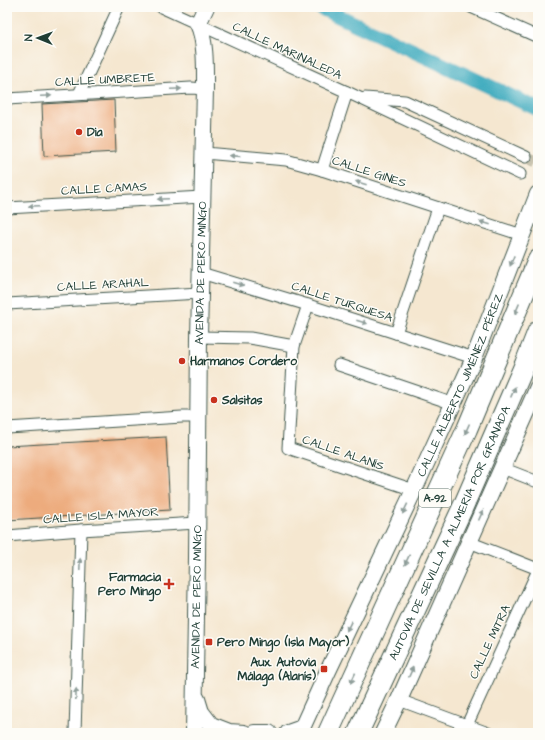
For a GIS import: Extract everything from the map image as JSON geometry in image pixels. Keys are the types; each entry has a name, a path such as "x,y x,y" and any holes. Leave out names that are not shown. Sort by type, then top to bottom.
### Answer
{"highway":[{"name":"A-92","path":"328,733 467,429 538,260"},
{"name":"AUTOVÍA DE SEVILLA A ALMERÍA POR GRANADA","path":"358,733 462,509 538,331"}],"street":[{"path":"79,94 119,7"},
{"name":"CALLE MARINALEDA","path":"161,7 520,174"},
{"path":"198,24 206,7"},
{"path":"471,7 538,37"},
{"name":"AVENIDA DE PERO MINGO","path":"194,733 199,337 205,89 205,63 202,31 198,24"},
{"name":"CALLE UMBRETE","path":"7,99 191,88 205,89"},
{"path":"322,170 346,92"},
{"name":"CALLE MARINALEDA","path":"359,98 405,101 526,157"},
{"name":"CALLE GINES","path":"204,153 286,160 322,170 522,235"},
{"name":"CALLE ALBERTO JIMÉNEZ PÉREZ","path":"288,733 302,728 454,404 474,358 537,196"},
{"name":"CALLE CAMAS","path":"7,208 202,197"},
{"path":"396,333 438,208"},
{"name":"CALLE TURQUESA","path":"201,273 308,305 474,358"},
{"name":"CALLE ARAHAL","path":"7,304 200,293"},
{"name":"CALLE ALANÍS","path":"308,305 294,346 288,448 414,490"},
{"path":"199,337 250,338 294,346"},
{"path":"339,365 454,404"},
{"path":"383,733 538,387"},
{"path":"7,428 182,417 198,418"},
{"path":"502,468 538,482"},
{"name":"CALLE ISLA MAYOR","path":"7,536 197,523"},
{"path":"75,733 81,530"},
{"path":"469,542 538,569"},
{"name":"CALLE MITRA","path":"467,725 538,569"},
{"name":"AVENIDA DE PERO MINGO","path":"195,690 200,712 211,725 229,732 244,733"},
{"path":"399,700 488,733"},
{"path":"254,733 268,733"}],"building":[{"name":"Dia","path":"114,100 116,152 44,156 42,104"},
{"path":"166,437 170,510 7,520 7,446"}],"waterway":[{"path":"319,7 538,109"}],"tunnel":[{"path":"526,157 538,163"}],"place":[{"name":"Dia","path":"79,132"},
{"name":"Harmanos Cordero","path":"182,361"},
{"name":"Salsitas","path":"214,400"},
{"name":"Farmacia Pero Mingo","path":"169,584"},
{"name":"Pero Mingo (Isla Mayor)","path":"209,642"},
{"name":"Aux. Autovia Málaga (Alanís)","path":"324,669"}]}
